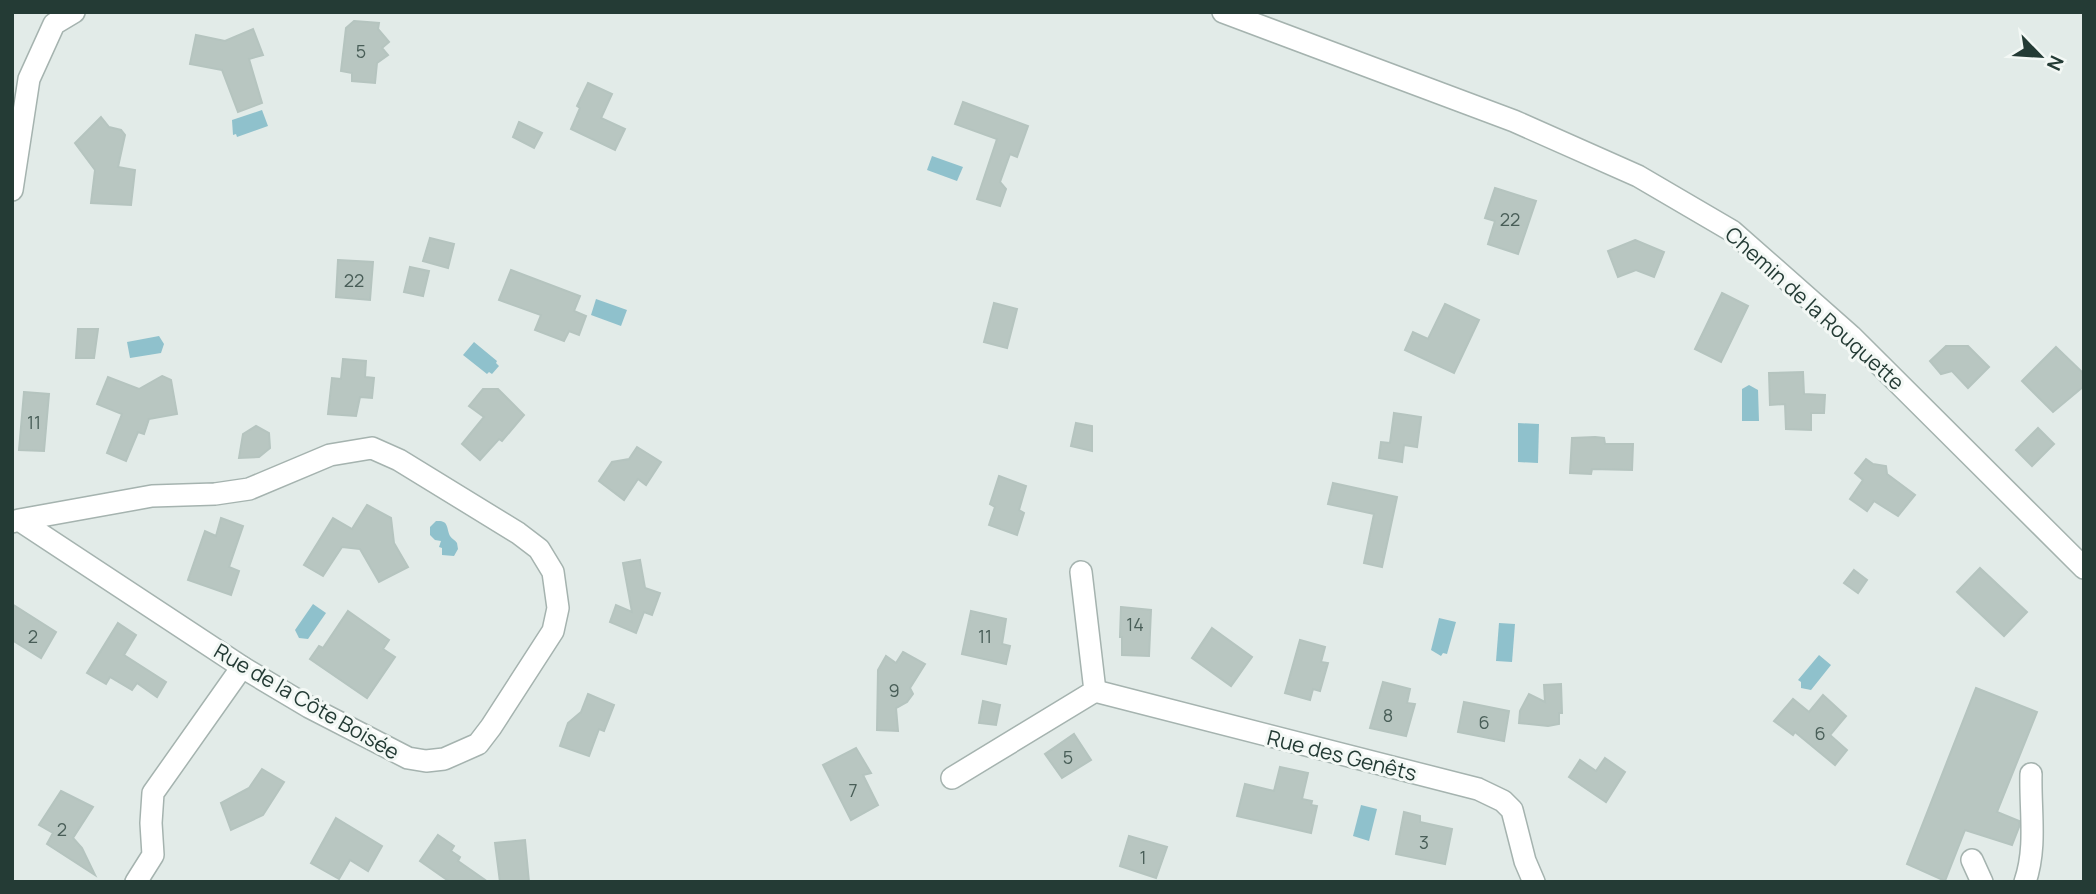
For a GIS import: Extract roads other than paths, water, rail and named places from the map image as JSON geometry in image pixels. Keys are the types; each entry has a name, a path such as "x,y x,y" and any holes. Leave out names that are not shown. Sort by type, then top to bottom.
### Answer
{"street":[{"path":"12,190 29,79 54,24 74,12"},
{"name":"Chemin de la Rouquette","path":"1223,12 1514,121 1638,176 1732,231 1851,336 2084,568"},
{"name":"Rue de la Côte Boisée","path":"372,448 399,460 518,533 539,549 553,572 558,608 553,631 478,744 444,760 426,761 391,751 242,667 15,521 152,496 215,494 249,489 321,458 372,448"},
{"path":"952,778 1095,691 1081,572"},
{"path":"136,882 153,855 150,823 153,793 242,667"},
{"name":"Rue des Genêts","path":"1095,691 1478,789 1503,801 1512,810 1525,861 1534,882"},
{"path":"2025,882 2030,865 2033,830 2031,774"},
{"path":"1972,860 1982,882"}],"water":[{"path":"262,110 268,126 237,137 236,134 233,135 232,120"},
{"path":"932,156 963,167 957,181 927,170"},
{"path":"596,299 627,310 621,326 591,315"},
{"path":"159,336 164,344 161,353 130,358 127,342"},
{"path":"474,342 497,361 499,366 492,374 487,374 463,355"},
{"path":"1749,385 1758,390 1759,421 1742,421 1742,389"},
{"path":"1518,423 1539,424 1538,463 1518,462"},
{"path":"436,521 445,523 450,536 457,543 458,549 454,556 442,555 442,548 439,547 441,541 430,535 430,527"},
{"path":"313,604 326,613 308,639 299,638 295,630"},
{"path":"1439,618 1456,622 1447,654 1443,653 1441,656 1431,650"},
{"path":"1499,623 1515,624 1512,662 1496,661"},
{"path":"1819,655 1831,665 1811,690 1801,688 1801,682 1798,680"},
{"path":"1361,805 1377,809 1369,841 1353,836"}]}
